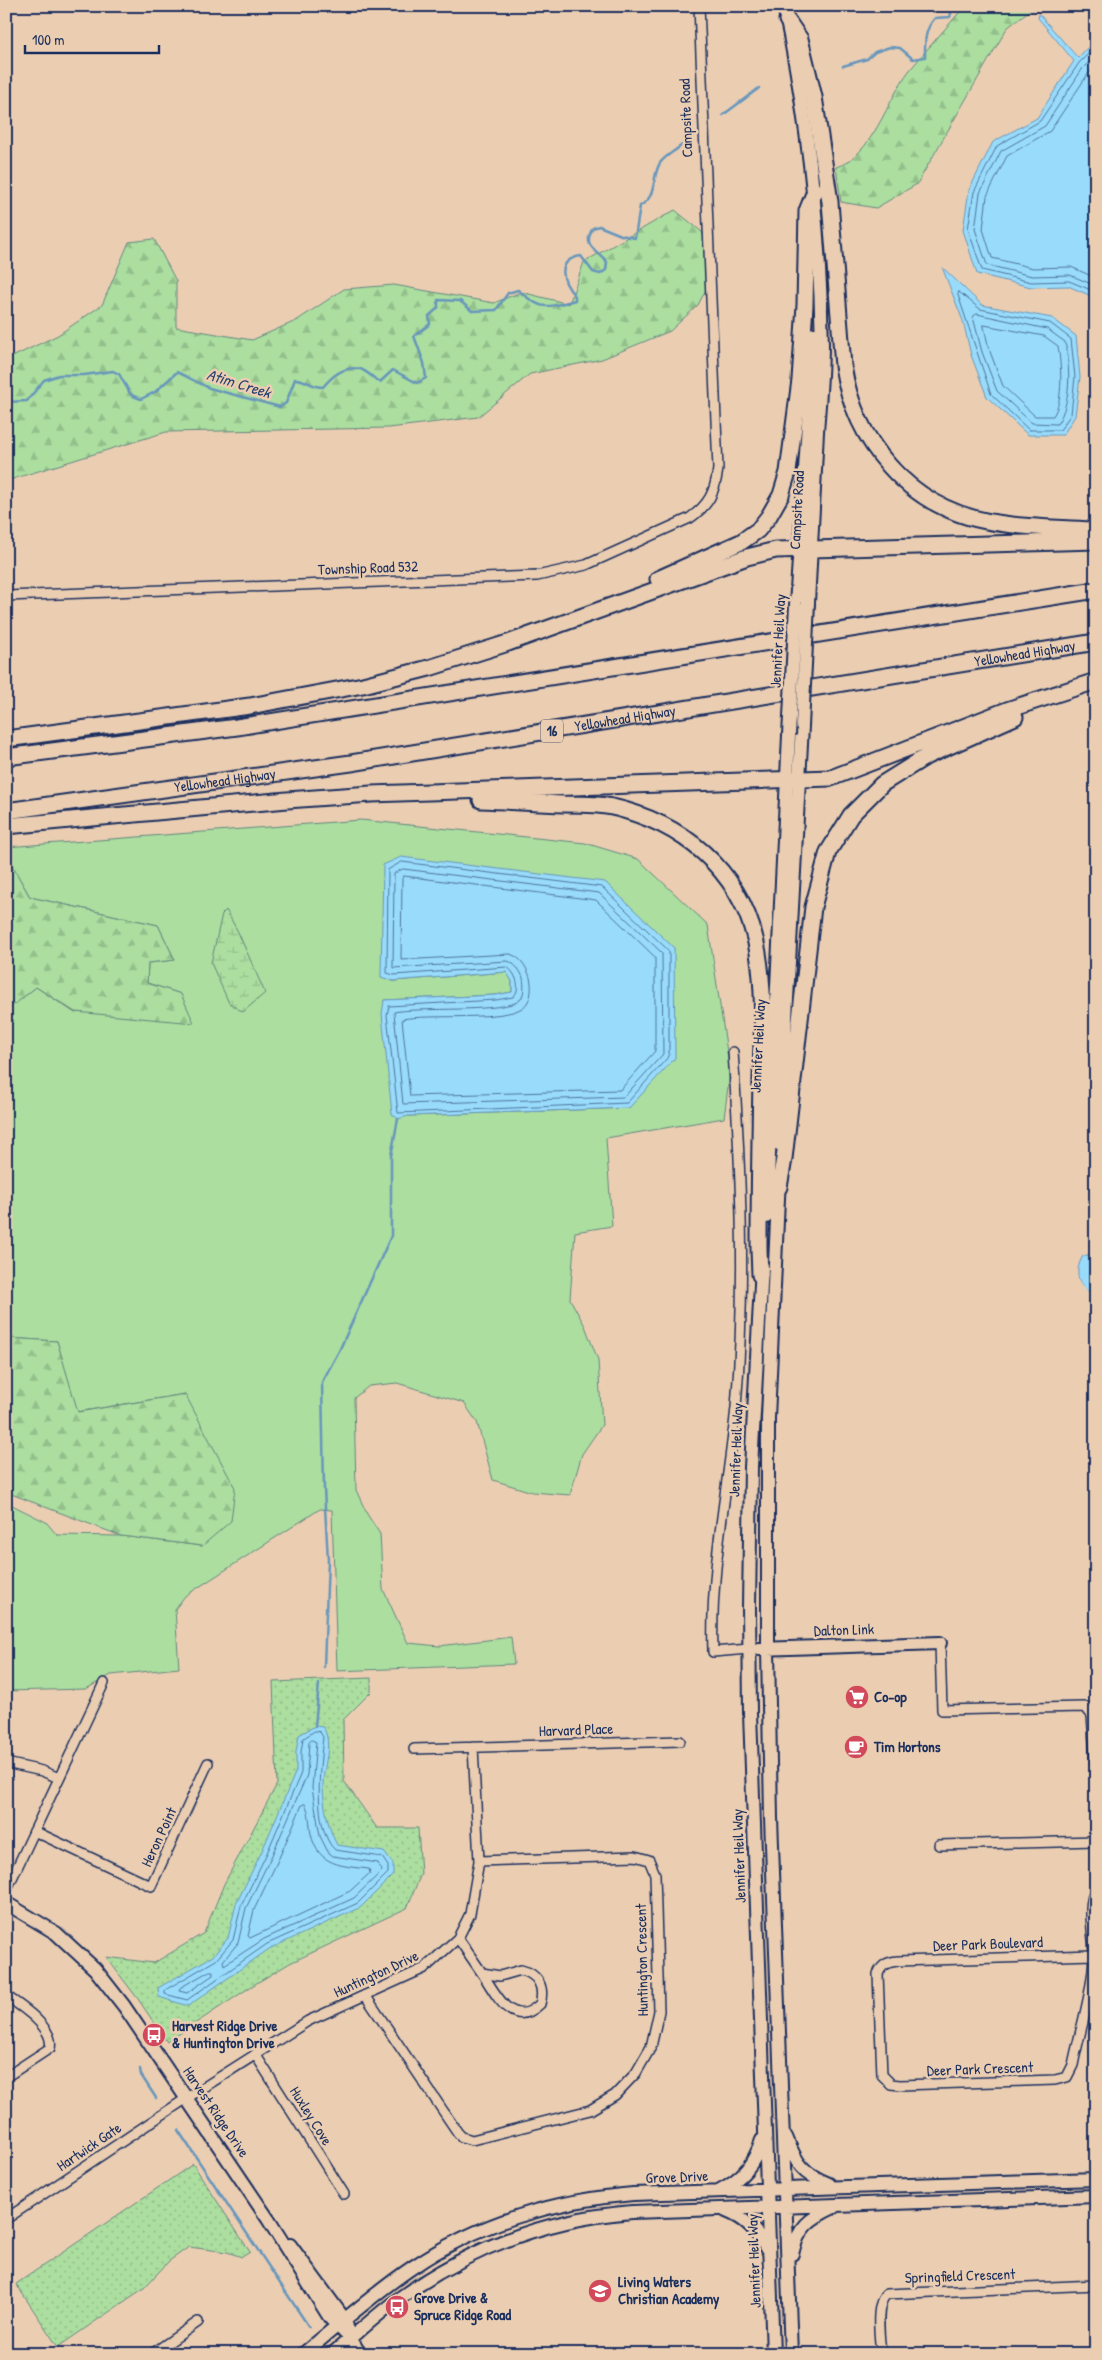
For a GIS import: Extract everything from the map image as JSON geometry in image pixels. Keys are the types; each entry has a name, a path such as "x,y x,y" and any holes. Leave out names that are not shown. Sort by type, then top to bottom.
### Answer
{"highway":[{"path":"786,13 800,38 814,97 830,202 846,387 862,427 876,452 898,476 920,495 946,508 975,519 1007,524 1096,530"},
{"path":"552,626 741,542 758,530 773,509 784,488 800,380 806,305 807,211 814,191"},
{"path":"6,739 250,706 363,685 428,668 747,557 776,550 1096,541"},
{"path":"6,757 237,727 1096,590"},
{"name":"Yellowhead Highway","path":"6,811 351,763 1096,642"},
{"path":"6,826 287,800 410,793 793,781 830,778 1007,710 1096,682"},
{"path":"779,1187 784,1159 812,907 828,852 840,832 851,815 871,794 902,770 927,756 1096,682"},
{"path":"410,793 442,799 595,805 622,809 650,818 673,829 702,850 723,873 738,896 750,920 761,976 760,1275"}],"main road":[{"name":"Campsite Road","path":"786,13 797,67 814,191 822,347 802,604 802,726 793,781"},
{"name":"Jennifer Heil Way","path":"791,2354 772,1828 768,1648 768,1418 779,1187 778,1159 793,781 789,735 802,604"},
{"name":"Jennifer Heil Way","path":"773,2354 749,1649 751,1468 760,1275 764,1248 793,781"},
{"name":"Dalton Link","path":"749,1649 940,1644"},
{"name":"Harvest Ridge Drive","path":"6,1903 56,1933 95,1969 124,2006 187,2098 268,2219 294,2264 341,2323 360,2354"},
{"path":"782,2126 792,2154 802,2170 816,2179 836,2187"},
{"path":"716,2192 734,2183 747,2171 757,2155 765,2128"},
{"name":"Grove Drive","path":"303,2354 414,2266 449,2246 513,2218 552,2206 614,2196 767,2189 1096,2179"},
{"path":"332,2354 426,2280 457,2261 520,2234 585,2217 614,2213 1096,2196"},
{"path":"788,2269 795,2241 805,2224 839,2204"},
{"path":"721,2209 740,2216 751,2225 770,2255"}],"street":[{"name":"Campsite Road","path":"699,6 718,469 712,498"},
{"name":"Township Road 532","path":"6,596 537,576 586,565 690,518 703,509 712,498"},
{"name":"Jennifer Heil Way","path":"733,1052 741,1188 742,1310 736,1408 713,1583 713,1652 749,1649"},
{"path":"940,1644 942,1710 1085,1707 1092,1715 1096,1770"},
{"path":"6,1891 104,1683"},
{"name":"Harvard Place","path":"414,1750 680,1741"},
{"name":"Huntington Drive","path":"187,2098 308,2021 425,1968 458,1938 470,1914 479,1862 473,1747"},
{"path":"6,1763 42,1771 59,1778"},
{"name":"Heron Point","path":"34,1831 151,1886 208,1763"},
{"path":"939,1845 1096,1841"},
{"name":"Huntington Crescent","path":"365,1995 458,2133 466,2139 472,2140 590,2110 615,2095 636,2073 651,2046 659,2011 655,1874 649,1860 635,1856 479,1862"},
{"path":"1095,1955 1091,1898 1096,1890"},
{"path":"458,1938 501,2002 512,2012 527,2014 540,2004 542,1989 540,1982 528,1972 513,1971 500,1976 482,1973"},
{"name":"Deer Park Crescent","path":"882,1966 878,1979 881,2069 882,2075 890,2084 1054,2080 1067,2077 1072,2065 1092,1978 1095,1955"},
{"name":"Deer Park Boulevard","path":"882,1966 898,1961 1095,1955"},
{"path":"6,1996 24,2008 49,2032 52,2040 50,2048 6,2077"},
{"name":"Huxley Cove","path":"255,2054 344,2194"},
{"name":"Hartwick Gate","path":"6,2219 187,2098"},
{"name":"Springfield Crescent","path":"881,2354 879,2309 881,2300 887,2294 1096,2286"},
{"path":"152,2354 198,2322"}],"green space":[{"path":"965,6 1035,6 1007,28 917,184 876,208 841,202 836,167 849,161 860,152 878,125 901,82"},
{"path":"675,210 702,232 711,258 712,278 698,305 670,331 602,359 530,374 478,417 389,428 166,432 6,481 6,360 58,335 102,305 129,242 154,239 176,281 176,327 252,340 296,321 344,289 394,285 494,303 521,292 569,304 584,262"},
{"path":"361,820 585,843 638,859 708,925 730,1072 724,1118 606,1138 612,1226 575,1232 570,1299 585,1326 598,1360 602,1425 582,1454 570,1495 532,1492 493,1480 477,1422 464,1403 397,1383 369,1386 354,1398 356,1490 367,1514 380,1534 383,1589 408,1643 439,1646 511,1637 514,1664 337,1671 332,1510 320,1509 185,1596 175,1609 179,1668 111,1675 86,1689 6,1691 6,1502 46,1522 57,1535 121,1536 202,1546 185,1394 77,1412 57,1341 6,1338 6,1008 15,1004 36,987 75,1013 181,994 147,983 148,963 175,960 158,925 30,897 9,860 6,860 6,847","holes":["674,948 629,1108 408,1116 384,1000 496,995 512,992 512,981 507,972 393,981"]},
{"path":"6,860 9,860 30,897 158,925 175,960 148,963 147,983 181,994 194,1023 75,1012 36,987 15,1004 6,1008"},
{"path":"226,910 238,932 265,993 243,1012 229,1003 211,963 222,914"},
{"path":"6,1338 57,1341 78,1412 185,1394 235,1488 231,1521 202,1546 121,1536 6,1492"},
{"path":"371,1678 371,1692 343,1720 344,1781 377,1828 418,1828 421,1874 407,1908 290,1963 167,2042 138,1999 106,1957 154,1963 204,1933 224,1884 277,1784 273,1682"},
{"path":"193,2164 250,2252 242,2257 227,2252 189,2247 169,2261 144,2288 58,2347 16,2284"}],"water":[{"path":"1039,14 1078,58 1096,38 1096,298 1068,286 1031,287 977,274 963,230 969,190 993,142 1037,118 1074,61 1038,18"},
{"path":"942,267 982,305 1052,318 1076,336 1080,377 1075,416 1063,435 1028,435 987,397 971,355 963,321"},
{"path":"401,857 605,882 674,948 675,1058 629,1108 408,1116 398,1119 392,1114 382,1014 384,1000 496,995 512,992 512,981 506,972 393,981 381,977 383,865"},
{"path":"1096,1253 1096,1295 1090,1293 1081,1285 1078,1268 1083,1256"},
{"path":"315,1726 323,1727 328,1741 323,1780 325,1810 337,1845 384,1852 393,1864 393,1875 361,1907 269,1949 188,2006 159,1997 158,1988 213,1956 228,1938 236,1904 262,1851 296,1771 296,1752 299,1735"}],"waterway":[{"name":"Atim Creek","path":"843,66 867,59 875,52 890,47 900,48 913,59 925,57 926,36 931,23 935,18 950,17 953,6"},
{"name":"Atim Creek","path":"723,115 759,88"},
{"name":"Atim Creek","path":"6,402 27,401 44,380 59,375 84,375 113,371 119,374 131,395 141,399 155,392 177,372 209,388 280,407 286,403 295,379 323,387 334,375 354,368 363,370 380,382 393,370 417,383 426,378 424,363 414,336 430,324 429,316 438,308 438,300 460,301 472,311 496,310 508,293 518,290 533,302 544,306 575,300 575,296 564,278 563,272 567,262 581,256 593,272 600,274 606,270 607,262 590,244 590,234 593,228 599,226 621,235 635,238 640,206 646,202 652,192 660,163 682,145"},
{"path":"324,1667 328,1560 324,1489 322,1382 339,1351 391,1236 391,1156 398,1119"},
{"path":"315,1726 319,1684"},
{"path":"140,2069 141,2075 156,2098"},
{"path":"178,2130 309,2327"}],"place":[{"name":"Co-op","path":"857,1697"},
{"name":"Tim Hortons","path":"856,1747"},
{"name":"Harvest Ridge Drive & Huntington Drive","path":"154,2035"},
{"name":"Living Waters Christian Academy","path":"600,2291"},
{"name":"Grove Drive & Spruce Ridge Road","path":"397,2307"}]}
